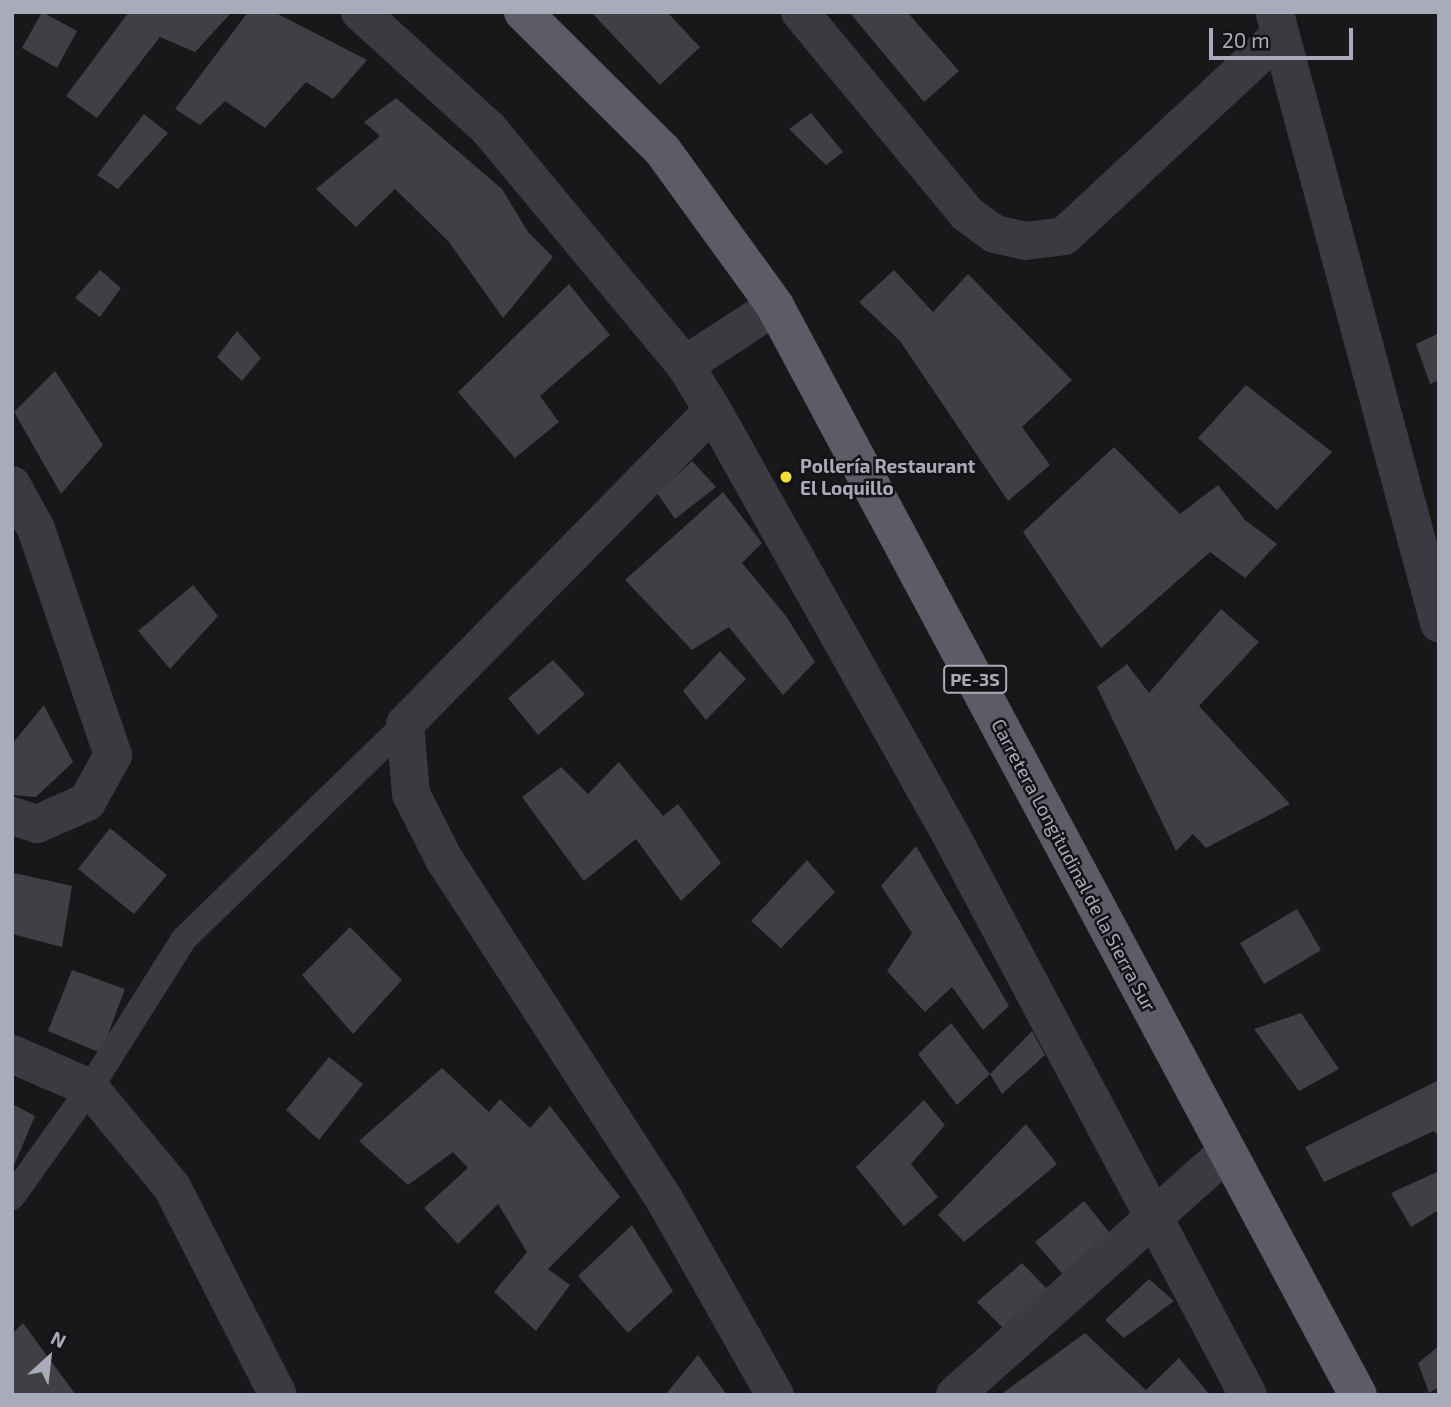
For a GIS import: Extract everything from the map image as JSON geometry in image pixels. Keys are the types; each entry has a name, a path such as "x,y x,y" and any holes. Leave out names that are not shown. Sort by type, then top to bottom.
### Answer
{"highway":[{"name":"Carretera Longitudinal de la Sierra Sur","path":"523,12 663,151 775,306 1226,1153 1358,1395"}],"street":[{"path":"359,12 488,128 685,365 953,839 1248,1395"},
{"path":"800,12 967,214 995,234 1025,241 1064,236 1277,24 1439,623"},
{"path":"685,365 775,306"},
{"path":"713,411 405,724 411,794 445,861 664,1199 775,1395"},
{"path":"12,485 36,529 113,754 87,802 37,824 12,816"},
{"path":"12,1054 90,1088 172,1187 278,1395"},
{"path":"956,1395 1226,1153"}],"lane":[{"path":"12,1197 90,1088 184,939 405,724"}],"building":[{"path":"42,12 77,31 57,68 22,48"},
{"path":"129,12 232,12 195,52 160,37 97,118 66,96"},
{"path":"248,12 274,12 367,60 333,99 306,82 265,128 225,101 200,125 175,109"},
{"path":"591,12 667,12 700,47 660,85"},
{"path":"849,12 907,12 959,71 924,102"},
{"path":"396,98 502,189 528,232 553,257 503,318 449,242 395,189 356,227 316,189 380,136 364,122"},
{"path":"811,113 843,152 826,165 789,129"},
{"path":"144,114 168,133 118,189 97,175"},
{"path":"100,270 121,288 100,317 75,298"},
{"path":"894,270 933,312 968,274 1072,380 1022,427 1050,465 1008,501 900,341 859,302"},
{"path":"569,284 610,335 540,396 559,422 515,458 458,392"},
{"path":"237,331 261,358 242,381 217,357"},
{"path":"1439,333 1439,380 1430,384 1416,344"},
{"path":"55,371 103,445 61,494 14,412"},
{"path":"1246,385 1332,452 1277,510 1198,438"},
{"path":"1114,447 1180,514 1218,485 1245,520 1277,544 1245,578 1210,552 1101,648 1023,532"},
{"path":"692,461 716,487 675,519 657,493"},
{"path":"723,492 762,543 742,563 786,616 815,662 783,695 729,627 692,650 625,580"},
{"path":"193,585 218,616 170,669 138,631"},
{"path":"1221,609 1259,642 1199,706 1290,804 1206,848 1193,834 1176,851 1097,687 1127,664 1149,693"},
{"path":"720,651 746,679 706,720 683,691"},
{"path":"553,660 585,694 538,735 508,698"},
{"path":"44,705 73,762 36,797 12,795 12,744"},
{"path":"619,762 663,816 678,804 721,863 681,901 636,839 584,881 522,797 561,767 588,794"},
{"path":"110,828 167,875 134,914 78,869"},
{"path":"916,846 1009,1006 983,1030 952,987 925,1012 887,971 912,933 881,886"},
{"path":"807,860 835,892 781,948 751,921"},
{"path":"14,873 72,886 62,947 12,934"},
{"path":"1297,909 1321,950 1264,984 1240,943"},
{"path":"350,927 402,980 353,1034 302,975"},
{"path":"72,970 125,989 101,1053 48,1031"},
{"path":"1301,1013 1339,1069 1299,1091 1254,1029"},
{"path":"951,1023 990,1074 957,1105 918,1054"},
{"path":"1032,1031 1045,1055 1002,1094 990,1074"},
{"path":"329,1057 363,1084 319,1140 286,1110"},
{"path":"442,1068 489,1112 500,1099 530,1128 550,1106 620,1197 548,1269 570,1285 536,1331 494,1292 527,1252 498,1204 458,1244 424,1208 468,1168 453,1152 408,1185 359,1141"},
{"path":"1439,1080 1439,1137 1434,1131 1324,1182 1305,1147"},
{"path":"924,1100 945,1125 911,1164 938,1197 904,1226 856,1167"},
{"path":"12,1104 35,1116 12,1170"},
{"path":"1026,1124 1057,1164 964,1242 938,1215"},
{"path":"1439,1171 1439,1210 1411,1227 1391,1193"},
{"path":"1084,1201 1114,1238 1066,1278 1035,1242"},
{"path":"632,1225 673,1291 628,1333 578,1276"},
{"path":"1022,1263 1049,1291 1003,1328 977,1302"},
{"path":"1149,1279 1174,1301 1124,1338 1105,1320"},
{"path":"23,1323 76,1395 12,1395 12,1334"},
{"path":"1085,1333 1146,1390 1179,1358 1210,1395 1000,1395"},
{"path":"1439,1346 1439,1387 1429,1393 1418,1363"},
{"path":"698,1355 727,1395 665,1395"}],"place":[{"name":"Pollería Restaurant El Loquillo","path":"786,477"}]}
